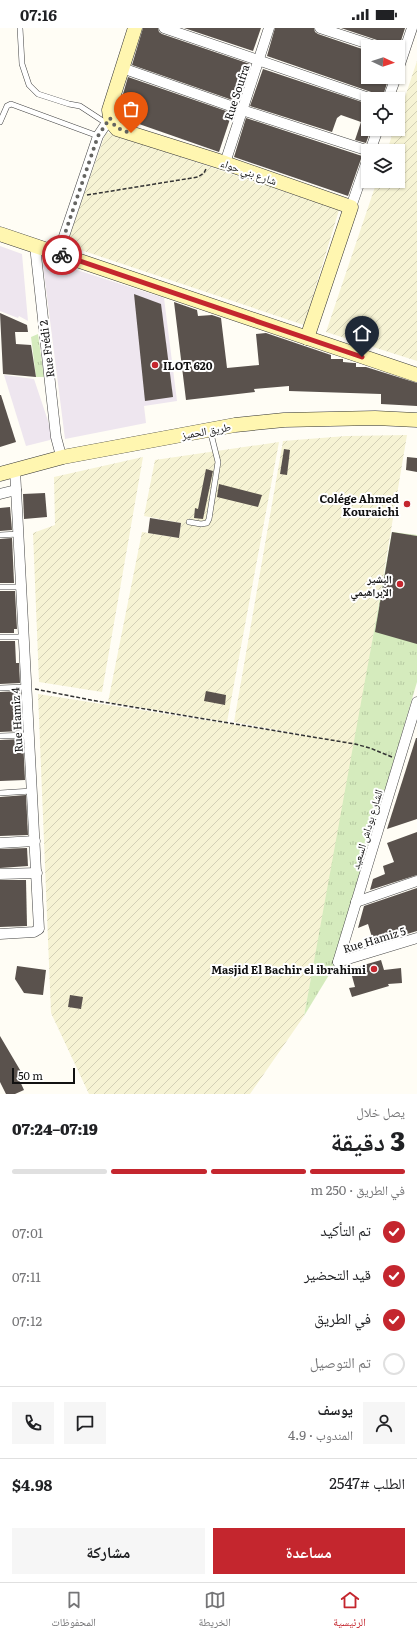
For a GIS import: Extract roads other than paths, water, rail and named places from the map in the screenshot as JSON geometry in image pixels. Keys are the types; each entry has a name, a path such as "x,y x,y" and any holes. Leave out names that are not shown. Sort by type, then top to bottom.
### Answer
{"street":[{"path":"58,254 98,136 108,121 111,102 135,28"},
{"path":"164,28 259,59 361,95"},
{"name":"Rue Soufra","path":"225,163 269,28"},
{"path":"320,28 361,41"},
{"path":"405,43 412,28"},
{"path":"122,68 242,110 361,148"},
{"name":"شارع بني حواء","path":"108,121 118,129 225,163 351,207"},
{"path":"307,338 361,178"},
{"path":"0,234 417,375"},
{"name":"Rue Frédi 2","path":"34,246 60,452"},
{"name":"طريق الحميز","path":"0,468 60,452 241,419 292,414 375,412 417,414"},
{"name":"طريق الحميز","path":"0,474 63,457 235,425 284,420 375,418 417,420"},
{"name":"Rue Hamiz 4","path":"0,934 34,932 40,929 19,534 14,470"},
{"path":"0,494 16,490"},
{"name":"الشارع بوداش السعيد","path":"338,962 417,702"},
{"path":"0,844 35,841"},
{"path":"0,874 36,874"},
{"path":"356,902 417,881"},
{"name":"Rue Hamiz 5","path":"338,962 417,938"}],"lane":[{"path":"20,28 22,64 29,85 38,94 80,106 108,121"},
{"path":"0,122 7,106 11,104 98,136"},
{"path":"189,522 201,524 208,523 209,519 218,462 209,430"},
{"path":"0,535 19,534"},
{"path":"0,587 21,587"},
{"path":"0,638 24,637"},
{"path":"0,688 26,687"},
{"path":"0,736 29,734"},
{"path":"0,792 32,791"}],"place":[{"name":"ILOT 620","path":"155,365"},
{"name":"Colége Ahmed Kouraichi","path":"407,504"},
{"name":"البشير الإبراهيمي","path":"400,584"},
{"name":"Masjid El Bachir el ibrahimi","path":"374,969"}]}
